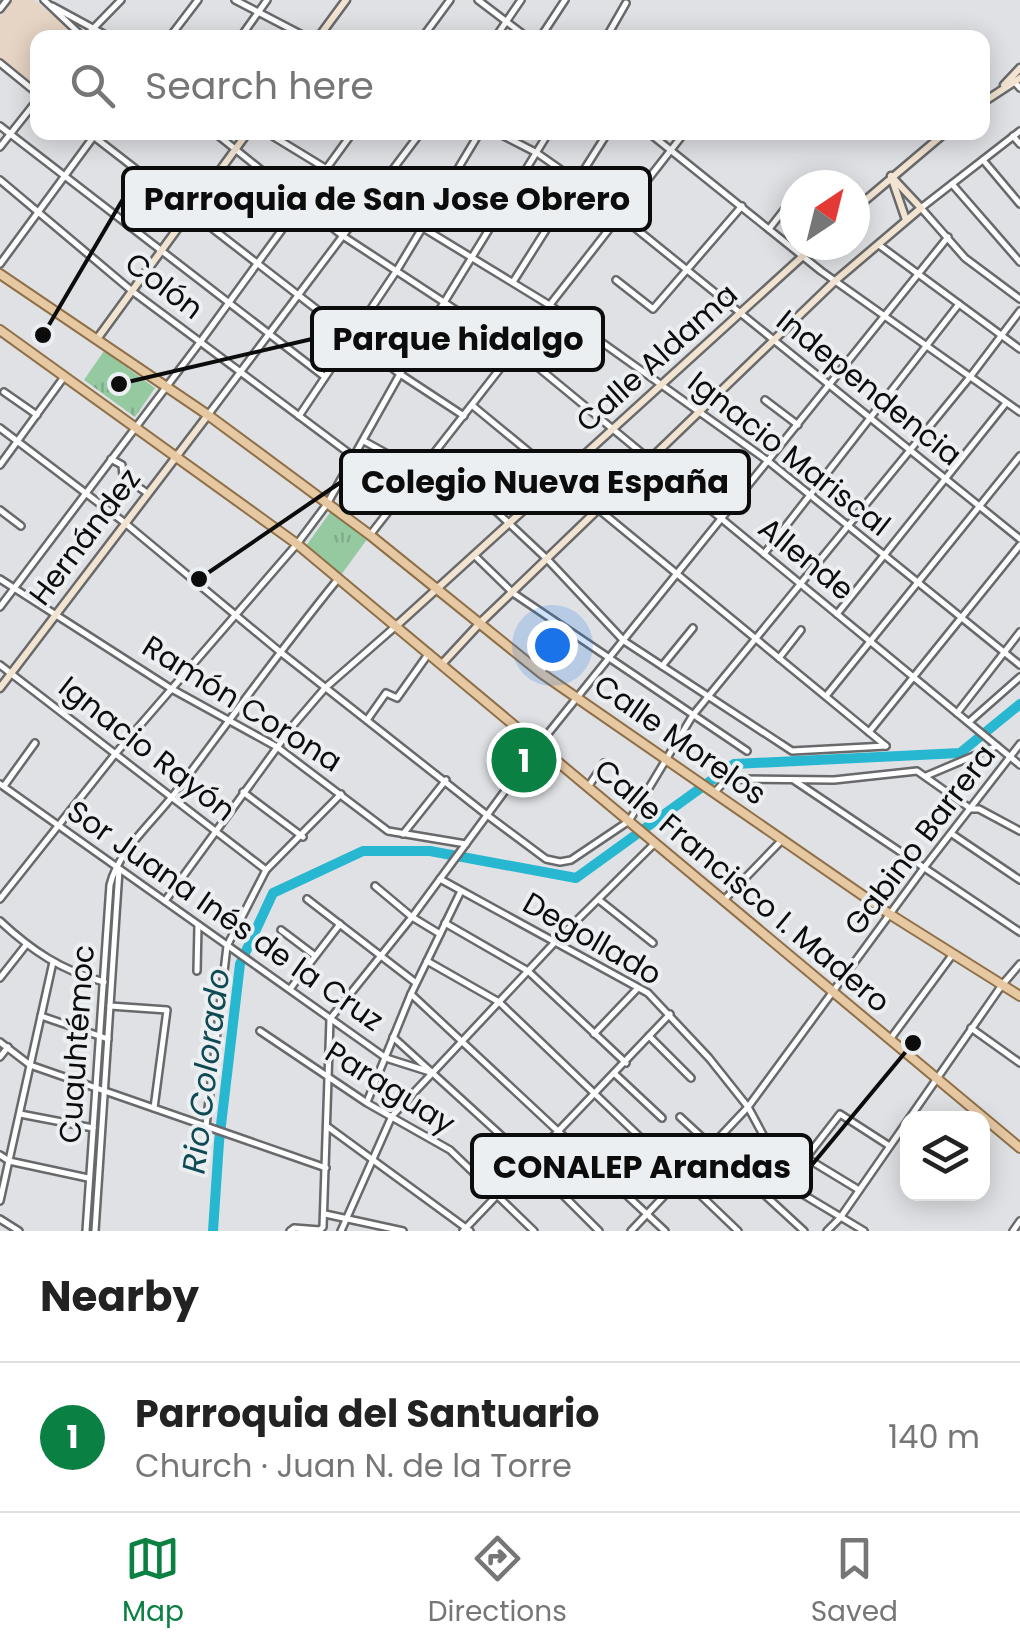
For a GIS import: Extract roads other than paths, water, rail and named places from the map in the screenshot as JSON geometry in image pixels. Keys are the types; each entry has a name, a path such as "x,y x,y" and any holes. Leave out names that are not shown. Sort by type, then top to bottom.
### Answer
{"main road":[{"path":"324,30 346,0"},
{"path":"990,98 1017,77"},
{"path":"96,339 242,140"},
{"path":"870,195 936,140"},
{"path":"442,664 774,340 876,243 921,208 891,176"},
{"path":"891,176 906,220"},
{"name":"Calle Aldama","path":"396,626 798,260"},
{"name":"Calle Morelos","path":"0,274 208,416 370,536 541,673 892,915 1020,996"},
{"name":"Calle Francisco I. Madero","path":"0,330 298,544 1020,1148"},
{"name":"Hernández","path":"0,688 208,416"}],"street":[{"path":"0,9 7,0"},
{"path":"44,0 76,30"},
{"path":"90,30 121,0"},
{"path":"176,30 198,0"},
{"path":"236,0 293,30"},
{"path":"246,30 267,0"},
{"path":"428,30 450,0"},
{"path":"478,0 518,30"},
{"path":"501,30 521,0"},
{"path":"545,30 565,0"},
{"path":"611,30 626,3"},
{"path":"52,6 99,30"},
{"path":"0,62 30,89"},
{"path":"0,147 30,107"},
{"path":"0,126 325,377"},
{"path":"1020,131 921,208 965,258 1020,299"},
{"path":"1013,136 1020,144"},
{"path":"0,264 89,140"},
{"path":"101,140 400,374 464,416"},
{"name":"Allende","path":"224,140 343,236 517,350 1020,764"},
{"name":"Ignacio Mariscal","path":"279,140 551,306 768,461 1020,666"},
{"path":"0,607 347,140"},
{"path":"208,416 415,140"},
{"path":"299,416 396,270 475,140"},
{"name":"Independencia","path":"512,140 536,152 620,215 1020,542"},
{"path":"0,900 116,753 298,544 327,504 400,374 544,140"},
{"path":"513,282 603,140"},
{"path":"657,140 780,237"},
{"path":"370,536 679,140"},
{"path":"983,160 1020,204"},
{"name":"Colón","path":"0,180 132,292 354,457"},
{"path":"952,184 1020,262"},
{"path":"616,280 652,309 742,206"},
{"path":"770,229 780,216"},
{"path":"290,1231 320,1230 326,1214 330,1019 538,746 948,237"},
{"path":"876,243 1020,349"},
{"path":"808,260 1020,412"},
{"path":"764,554 959,304"},
{"path":"0,428 487,815 546,859 560,862 571,860 629,821 693,715 849,527 1020,310"},
{"path":"0,464 64,378"},
{"path":"4,392 37,415"},
{"path":"765,400 798,425"},
{"path":"837,614 1006,402"},
{"path":"363,441 420,472 473,494 548,560 624,640 792,750 886,746 472,406"},
{"path":"826,696 1020,456"},
{"path":"111,459 122,466 123,476 147,493"},
{"path":"0,510 21,526"},
{"path":"869,732 1020,542"},
{"path":"474,555 513,593 746,751"},
{"name":"Ramón Corona","path":"0,579 170,688 277,747 388,831 464,847"},
{"path":"118,866 338,579"},
{"path":"165,901 243,792 325,688 396,626"},
{"path":"662,666 693,628"},
{"path":"779,658 801,630"},
{"path":"957,713 1020,632"},
{"path":"541,673 554,650"},
{"path":"367,720 386,693 397,698 429,654"},
{"name":"Ignacio Rayón","path":"0,664 266,870"},
{"path":"970,724 1020,677"},
{"path":"2,785 35,742"},
{"path":"925,777 995,744"},
{"name":"Gabino Barrera","path":"631,1231 748,1108 1020,744"},
{"path":"588,788 604,763"},
{"path":"712,789 739,778 880,777 917,771 971,809 980,809 1020,831"},
{"path":"402,834 446,780"},
{"path":"792,780 1020,932"},
{"name":"Sor Juana Inés de la Cruz","path":"2,785 386,1058 431,1074"},
{"path":"243,792 303,837"},
{"path":"207,1127 228,946 266,870 342,794"},
{"path":"952,834 1020,880"},
{"path":"724,901 783,839"},
{"path":"341,1231 392,1116 654,842"},
{"name":"Cuauhtémoc","path":"95,1231 93,1128 108,1038 110,886 118,866"},
{"name":"Degollado","path":"440,878 638,988 670,1014 748,1108 788,1181 864,1231"},
{"path":"375,886 440,934"},
{"path":"367,1102 416,983 461,890"},
{"path":"307,899 416,983"},
{"path":"599,900 653,943"},
{"path":"0,922 52,962 77,975 108,983"},
{"path":"445,922 528,972 626,1063"},
{"path":"290,990 340,924"},
{"path":"197,971 198,926"},
{"path":"280,930 315,956"},
{"path":"0,978 26,945"},
{"path":"891,1038 952,954"},
{"path":"427,961 499,1002 738,1231"},
{"path":"0,1201 52,962"},
{"path":"827,1231 1020,964"},
{"name":"Cuauhtémoc","path":"86,1231 100,1089 98,1036 108,983"},
{"path":"594,1034 638,988"},
{"path":"412,994 665,1231"},
{"path":"110,1006 167,1010 154,1108"},
{"path":"328,1127 466,1230 670,1014"},
{"path":"41,1016 108,1038"},
{"path":"971,1028 1020,1063"},
{"name":"Paraguay","path":"260,1031 329,1079 450,1150 534,1231"},
{"path":"393,1036 597,1229"},
{"path":"649,1036 691,1078"},
{"path":"0,1042 30,1065 326,1168"},
{"path":"0,1057 8,1048"},
{"path":"615,1074 662,1118"},
{"path":"20,1114 93,1128"},
{"path":"788,1181 840,1114 888,1145"},
{"path":"680,1117 804,1231"},
{"path":"0,1154 9,1161 93,1179"},
{"path":"808,1159 859,1190"},
{"path":"326,1214 403,1231"},
{"path":"0,1219 19,1231"}],"waterway":[{"name":"Rio Colorado","path":"213,1231 240,964 273,893 363,851 430,851 576,878 734,764 960,753 1020,704"}],"place":[{"name":"Parroquia de San Jose Obrero","path":"43,335"},
{"name":"Parque hidalgo","path":"119,384"},
{"name":"Colegio Nueva España","path":"199,579"},
{"name":"Parroquia del Santuario","path":"524,760"},
{"name":"CONALEP Arandas","path":"913,1043"}]}
